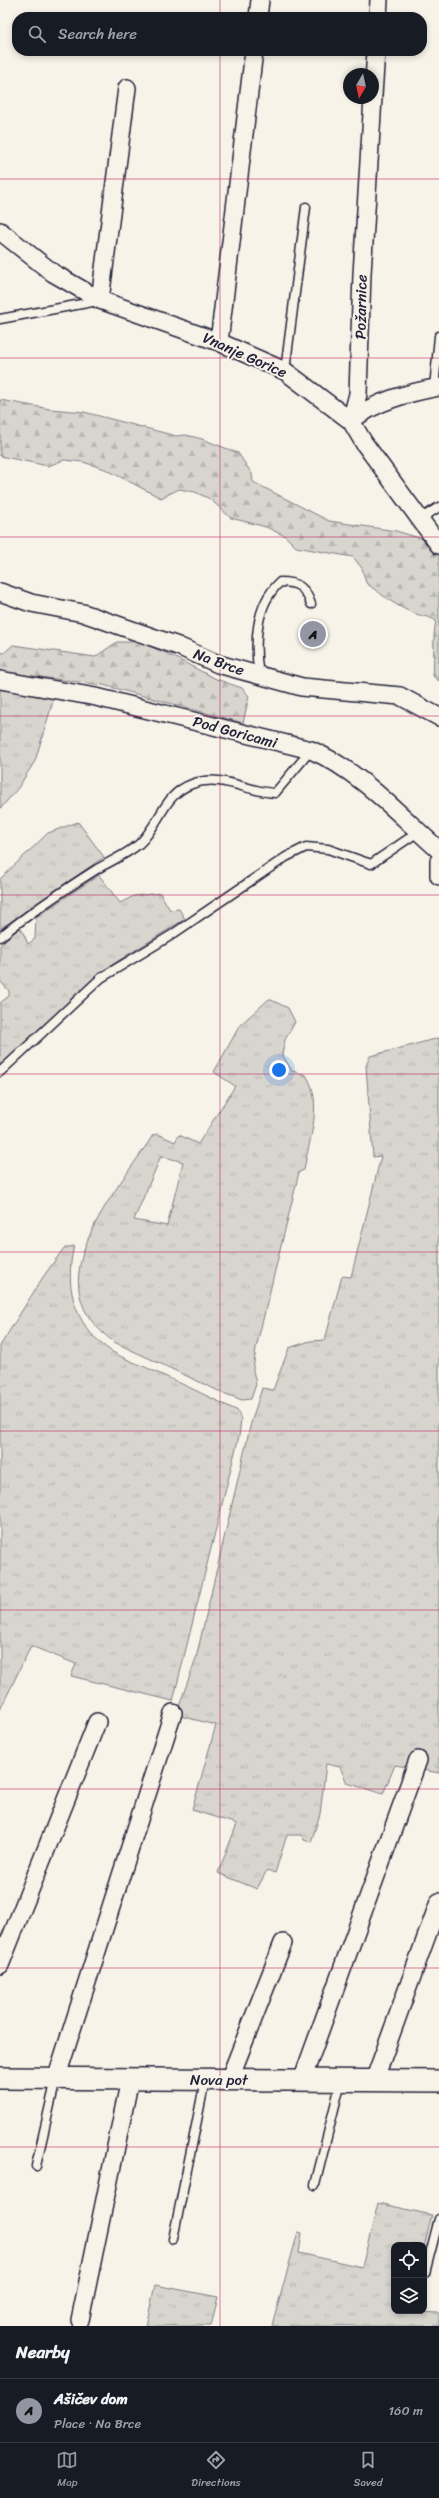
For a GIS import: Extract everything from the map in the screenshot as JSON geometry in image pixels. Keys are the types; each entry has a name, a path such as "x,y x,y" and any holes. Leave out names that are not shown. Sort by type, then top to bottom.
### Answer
{"street":[{"path":"259,12 260,0"},
{"path":"378,12 379,0"},
{"path":"218,342 253,56"},
{"name":"Požarnice","path":"375,68 376,56"},
{"path":"100,300 128,88"},
{"name":"Požarnice","path":"351,421 358,394 362,274 373,104"},
{"name":"Vnanje Gorice","path":"0,231 53,273 100,300 218,342 286,371 351,421 364,443 439,545"},
{"path":"351,421 363,411 400,396 436,388"},
{"name":"Na Brce","path":"0,592 32,603 83,613 178,646 218,664 259,676 302,687 400,696 439,717"},
{"name":"Pod Goricami","path":"0,680 96,697 311,750 328,758 374,792 439,850"},
{"path":"439,861 439,876"},
{"path":"56,2079 173,1713"},
{"path":"0,1965 97,1722"},
{"path":"302,2080 418,1760"},
{"path":"374,2081 439,1902"},
{"path":"229,2080 283,1943"},
{"name":"Nova pot","path":"0,2078 439,2081"},
{"path":"80,2320 130,2080"}],"lane":[{"path":"286,371 306,208"},
{"path":"0,319 100,300"},
{"path":"436,388 439,336"},
{"path":"420,519 439,507"},
{"path":"259,676 255,652 264,603 272,590 280,582 295,582 306,591 311,604"},
{"path":"0,937 97,869 139,844 155,823 163,807 175,793 193,784 221,780 275,793 311,750"},
{"path":"0,1072 101,978 176,932 286,857 306,847 328,849 371,864 418,832"},
{"path":"36,2166 56,2079"},
{"path":"173,2239 205,2080"},
{"path":"315,2185 341,2080"},
{"path":"427,2265 439,2219"}],"green space":[{"path":"0,400 50,409 84,412 176,436 186,435 202,439 238,453 252,474 253,482 329,521 396,531 423,539 439,556 439,681 433,676 434,635 436,621 403,608 366,583 362,568 353,557 296,547 285,536 266,527 231,518 210,499 195,492 179,489 161,498 105,469 83,462 64,460 48,466 0,456"},
{"path":"117,642 139,642 166,653 216,679 242,688 249,696 243,723 103,685 0,672 0,652 4,653 13,645 95,657"},
{"path":"0,689 54,698 35,761 18,788 0,809"},
{"path":"78,822 104,857 0,929 0,879 48,833"},
{"path":"99,875 120,903 134,896 160,893 170,910 179,909 185,919 99,973 0,1067 0,1003 9,996 9,991 0,981 0,945 18,928 22,930 28,944 35,939 36,917"},
{"path":"269,999 288,1008 295,1022 285,1040 282,1054 292,1071 306,1075 314,1097 315,1109 312,1134 304,1170 299,1172 256,1348 253,1370 256,1384 251,1399 242,1400 223,1393 114,1342 93,1323 84,1308 79,1286 80,1264 87,1241 112,1195 153,1135 158,1134 175,1142 179,1135 198,1144 235,1086 214,1072 240,1025","holes":["161,1156 183,1162 167,1226 134,1220"]},
{"path":"439,1038 439,1773 395,1765 383,1794 347,1783 340,1767 326,1764 320,1814 311,1842 304,1840 301,1835 287,1835 275,1873 267,1870 257,1889 218,1873 237,1824 192,1810 216,1725 176,1715 196,1658 251,1423 262,1388 273,1390 289,1348 310,1341 325,1340 342,1276 351,1277 381,1156 373,1157 366,1066 370,1056"},
{"path":"74,1246 70,1278 72,1293 76,1308 82,1321 91,1333 102,1345 116,1354 238,1411 241,1420 239,1436 173,1701 71,1676 76,1664 31,1646 0,1710 0,1346 43,1277 64,1248"},
{"path":"378,2203 432,2215 425,2242 391,2242 391,2314 439,2313 439,2326 272,2326 298,2232 302,2233 299,2253 362,2267"},
{"path":"155,2285 218,2297 211,2326 146,2326"}],"place":[{"name":"Ašičev dom","path":"313,634"}]}
